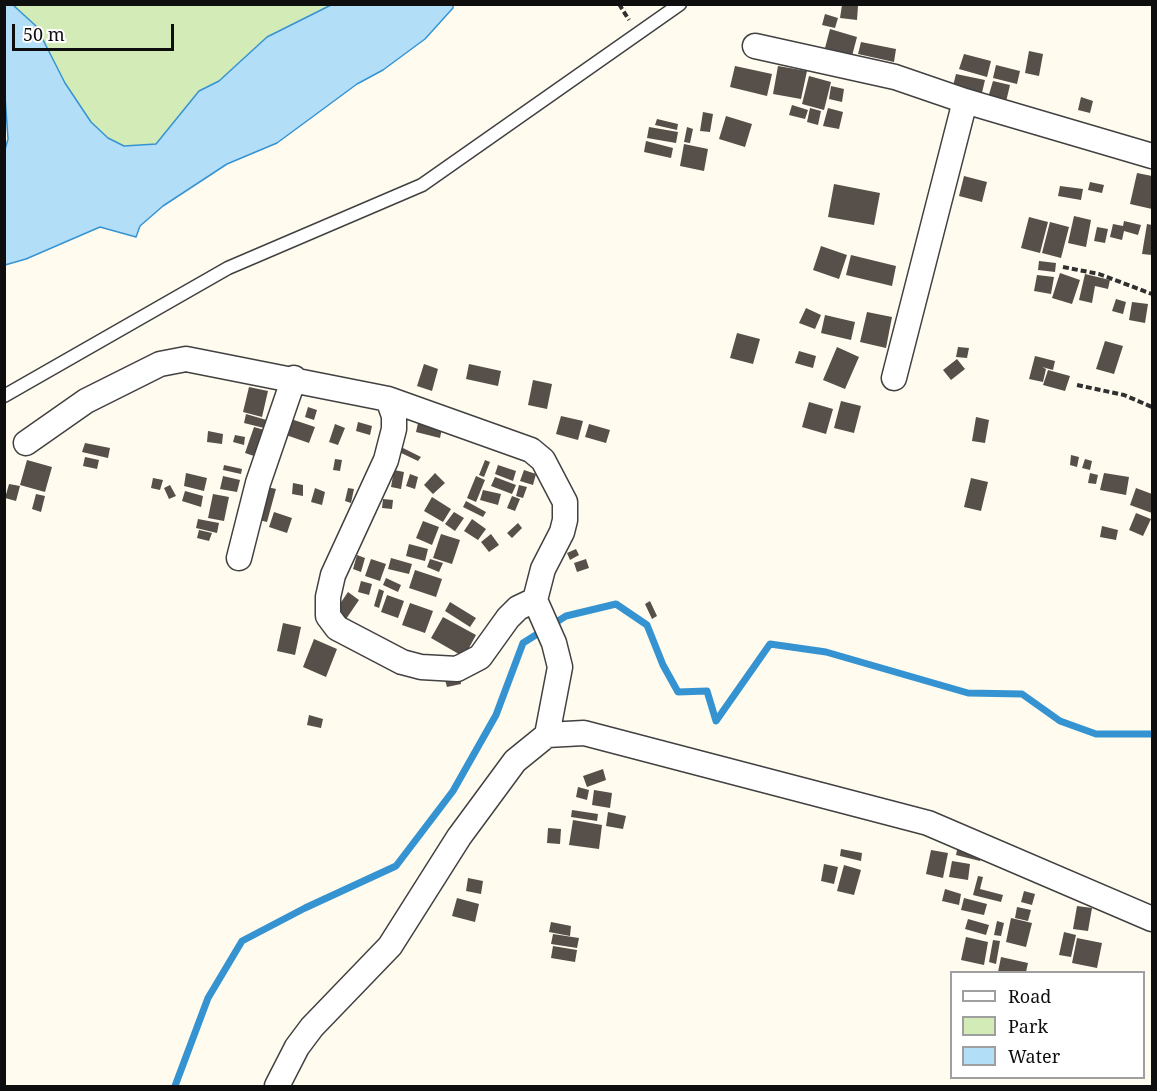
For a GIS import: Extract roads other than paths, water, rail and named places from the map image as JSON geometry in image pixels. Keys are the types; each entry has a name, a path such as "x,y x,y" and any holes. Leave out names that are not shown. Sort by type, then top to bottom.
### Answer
{"street":[{"path":"755,46 895,77 965,101 1152,156"},
{"path":"894,378 965,101"},
{"path":"26,443 86,401 160,364 186,358 294,378 388,399 531,450 543,460 565,502 565,520 543,569 537,607 554,643 560,667 547,735"},
{"path":"238,558 258,483 294,378"},
{"path":"388,399 394,416 394,429 386,460 361,520 333,575 328,597 328,616 337,627 402,662 420,667 457,669 480,657 518,608 537,607"},
{"path":"278,1086 297,1047 312,1027 390,946 459,837 515,761 547,735 584,733 928,823 1152,919"}],"lane":[{"path":"4,396 228,268 422,185 680,4"}],"water":[{"path":"5,4 13,5 36,26 65,83 91,122 108,138 124,146 156,144 199,91 219,81 267,37 331,5 453,5 453,8 425,39 383,70 357,84 277,143 227,164 163,206 140,226 136,237 100,227 26,259 5,265 4,153 8,139 4,82"}],"waterway":[{"path":"175,1086 208,998 242,941 305,908 396,866 453,791 496,715 523,643 566,616 616,604 647,625 663,665 678,692 707,691 716,721 770,644 826,652 968,693 1022,694 1060,721 1096,734 1152,734"}]}
